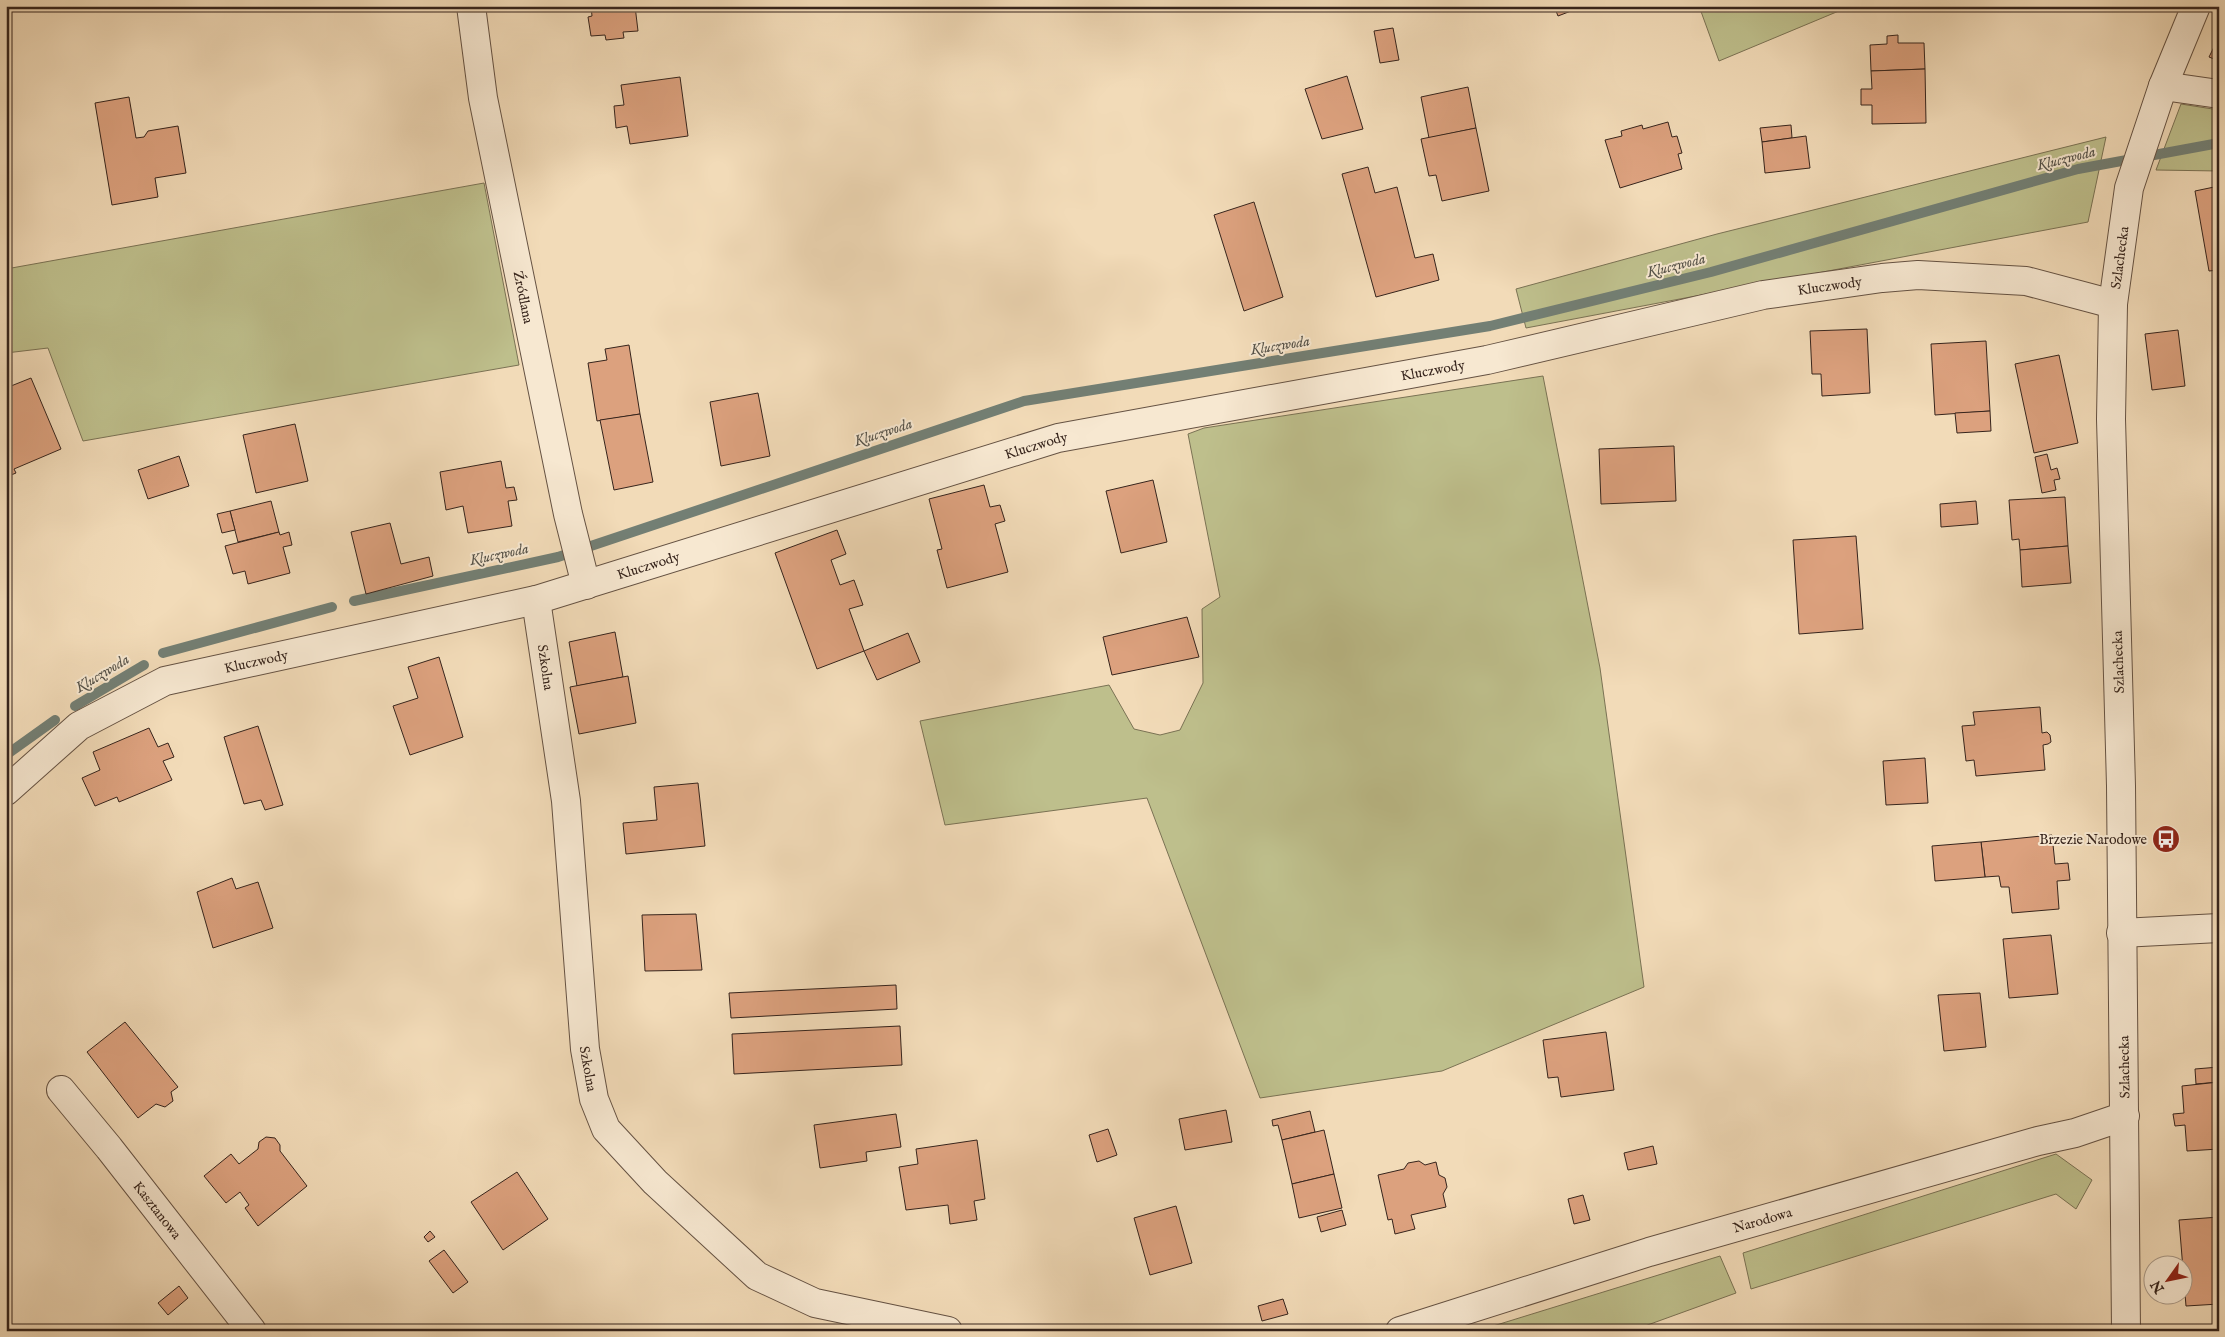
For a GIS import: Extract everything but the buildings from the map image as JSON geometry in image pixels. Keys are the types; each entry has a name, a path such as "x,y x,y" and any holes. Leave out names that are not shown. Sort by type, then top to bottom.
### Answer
{"street":[{"name":"Źródlana","path":"471,6 483,98 570,522 585,579"},
{"name":"Szlachecka","path":"2126,1331 2120,770 2111,419 2113,304 2129,188 2159,98 2196,6"},
{"path":"2159,98 2219,94"},
{"name":"Kluczwody","path":"6,791 79,726 165,681 536,600 585,579 1058,438 1487,360 1763,295 1882,278 1918,275 2026,281 2113,304"},
{"name":"Szkolna","path":"536,600 566,801 585,1049 594,1099 606,1129 655,1182 757,1276 816,1303 948,1331"},
{"path":"2121,933 2219,928"},
{"name":"Kasztanowa","path":"61,1090 109,1148 252,1331"},
{"name":"Narodowa","path":"1400,1331 1649,1252 2038,1141 2075,1133 2124,1116"}],"green space":[{"path":"1699,6 1845,6 1846,8 1719,61"},
{"path":"2181,104 2219,110 2219,171 2156,170"},
{"path":"2106,137 2088,222 1526,328 1516,289 1717,234"},
{"path":"484,183 519,365 83,441 48,348 6,353 6,269"},
{"path":"1543,376 1600,668 1644,987 1442,1071 1260,1098 1147,798 945,825 920,721 1109,685 1134,729 1160,735 1180,730 1203,683 1202,609 1220,597 1188,434 1204,428"},
{"path":"2056,1154 2092,1180 2076,1209 2056,1194 1751,1289 1743,1253"},
{"path":"1720,1256 1736,1293 1631,1331 1477,1331"}],"waterway":[{"name":"Kluczwoda","path":"354,601 558,557 1024,401 1490,326 1711,272 2078,169 2219,143"},
{"name":"Kluczwoda","path":"163,653 332,607"},
{"name":"Kluczwoda","path":"75,706 144,665"},
{"name":"Kluczwoda","path":"6,755 55,720"}],"place":[{"name":"Brzezie Narodowe","path":"2166,839"}]}
